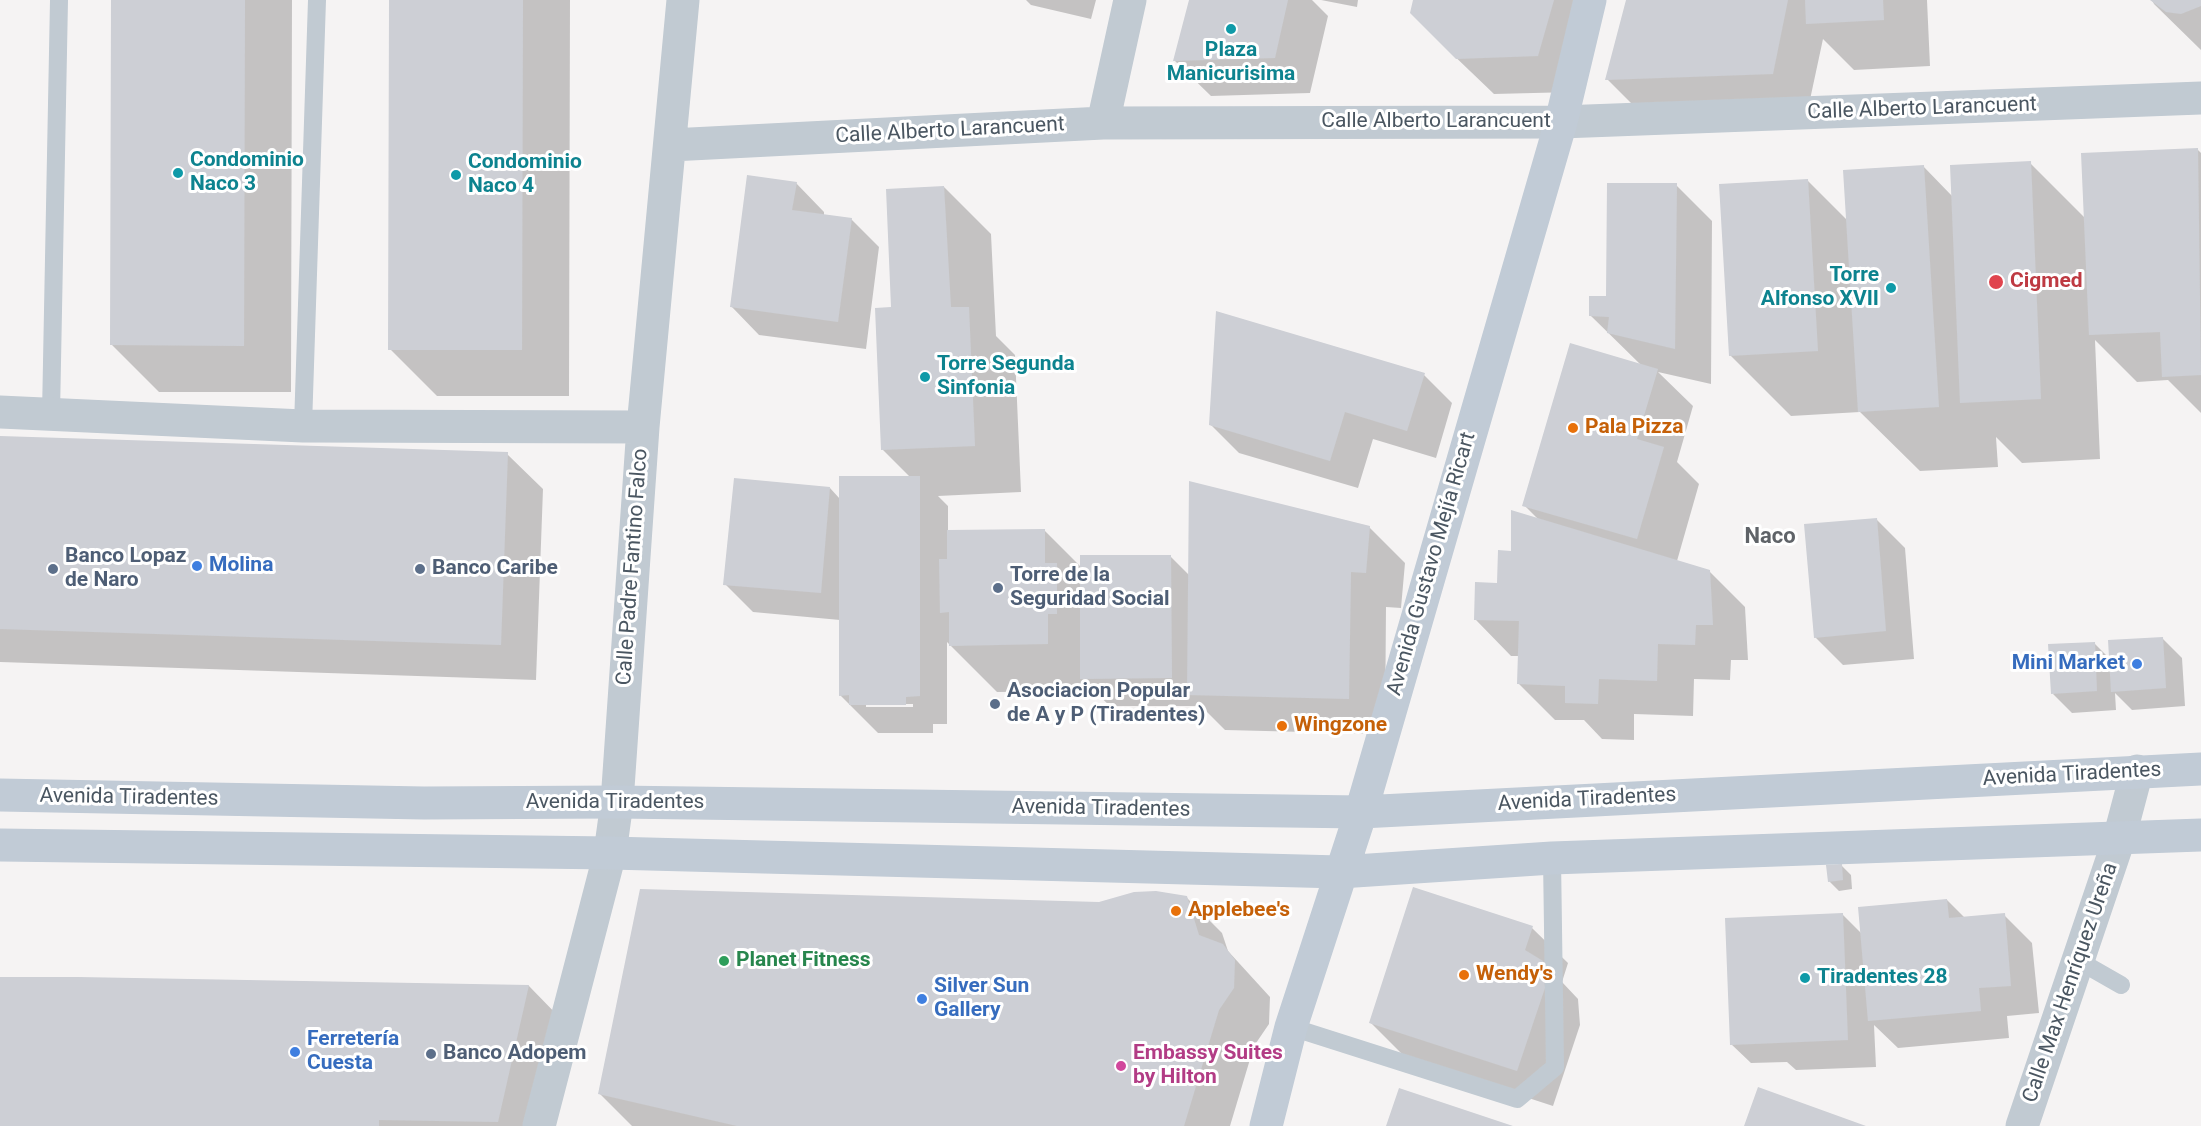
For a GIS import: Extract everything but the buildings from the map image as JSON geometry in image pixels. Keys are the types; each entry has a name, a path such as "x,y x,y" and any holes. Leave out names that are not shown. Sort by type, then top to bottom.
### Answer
{"main road":[{"name":"Avenida Gustavo Mejía Ricart","path":"1266,1126 1291,1027 1361,812 1561,122 1590,0"},
{"name":"Avenida Tiradentes","path":"0,795 424,803 617,802 1361,812 2201,769"},
{"path":"0,845 610,853 1340,872 1552,858 2201,835"}],"street":[{"name":"Calle Padre Fantino Falco","path":"539,1126 610,853 617,802 643,427 683,0"},
{"path":"1103,123 1130,0"},
{"name":"Calle Alberto Larancuent","path":"671,145 1103,123 1561,122 2201,99"},
{"path":"0,412 303,426 643,427"},
{"name":"Calle Max Henríquez Ureña","path":"2022,1126 2119,839 2137,771"}],"lane":[{"path":"51,414 59,0"},
{"path":"303,426 317,0"},
{"path":"1291,1027 1517,1099 1555,1066 1552,858"},
{"path":"2079,961 2121,985"}],"place":[{"name":"Plaza Manicurisima","path":"1231,29"},
{"name":"Condominio Naco 3","path":"178,173"},
{"name":"Condominio Naco 4","path":"456,175"},
{"name":"Cigmed","path":"1996,282"},
{"name":"Torre Alfonso XVII","path":"1891,288"},
{"name":"Torre Segunda Sinfonia","path":"925,377"},
{"name":"Pala Pizza","path":"1573,428"},
{"name":"Molina","path":"197,566"},
{"name":"Banco Lopaz de Naro","path":"53,569"},
{"name":"Banco Caribe","path":"420,569"},
{"name":"Torre de la Seguridad Social","path":"998,588"},
{"name":"Mini Market","path":"2137,664"},
{"name":"Asociacion Popular de A y P (Tiradentes)","path":"995,704"},
{"name":"Wingzone","path":"1282,726"},
{"name":"Applebee's","path":"1176,911"},
{"name":"Planet Fitness","path":"724,961"},
{"name":"Wendy's","path":"1464,975"},
{"name":"Tiradentes 28","path":"1805,978"},
{"name":"Silver Sun Gallery","path":"922,999"},
{"name":"Ferretería Cuesta","path":"295,1052"},
{"name":"Banco Adopem","path":"431,1054"},
{"name":"Embassy Suites by Hilton","path":"1121,1066"}],"district":[{"name":"Naco","path":"1770,537"}]}
